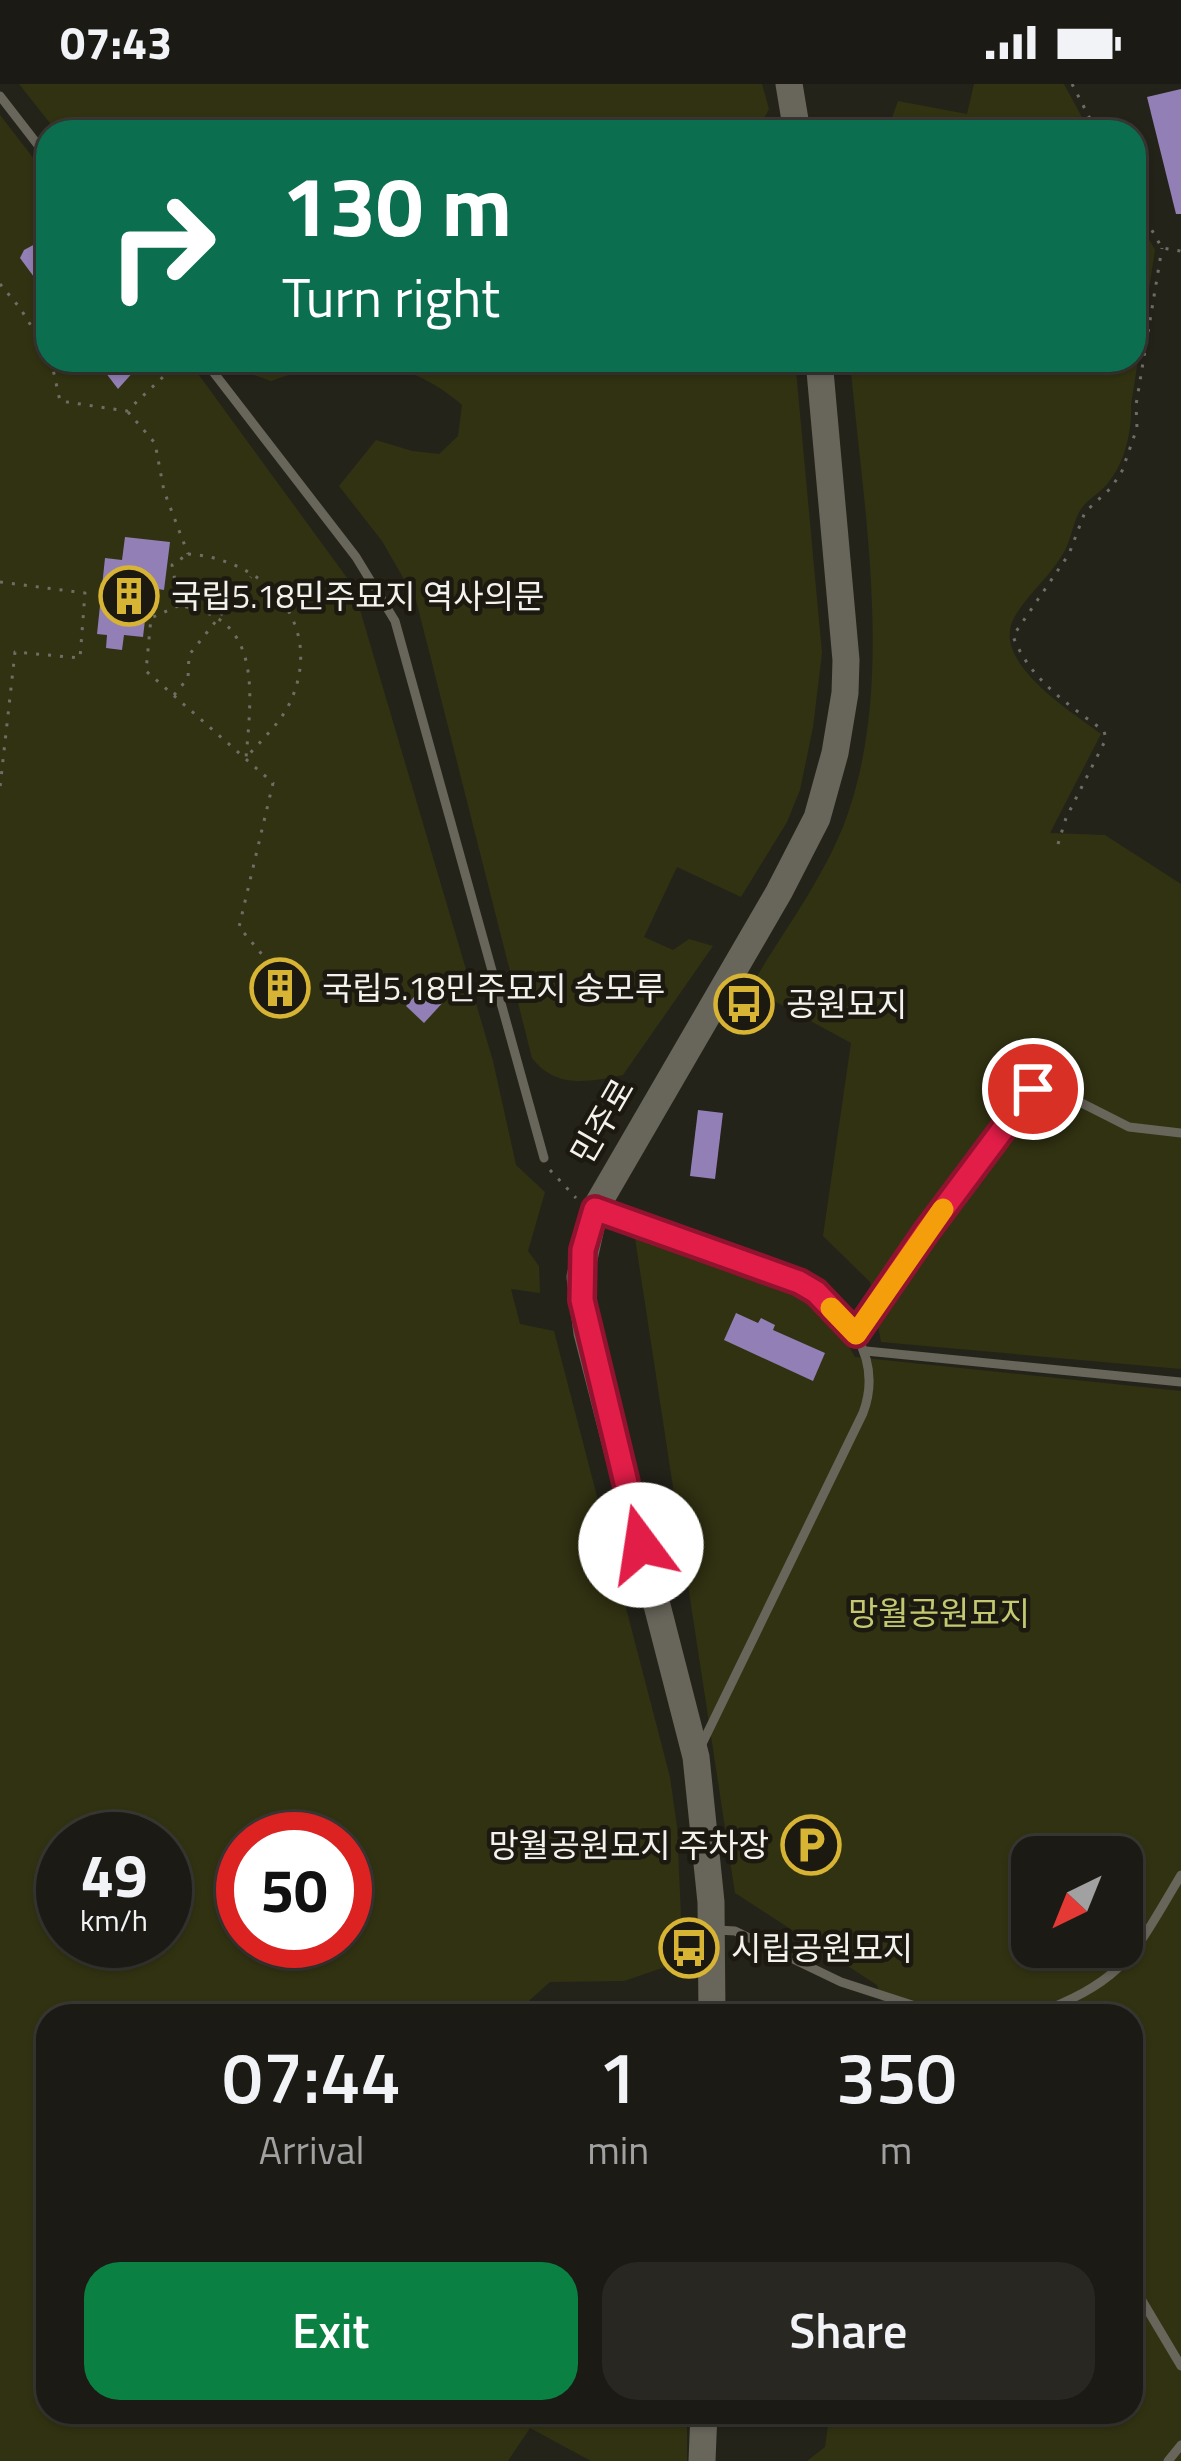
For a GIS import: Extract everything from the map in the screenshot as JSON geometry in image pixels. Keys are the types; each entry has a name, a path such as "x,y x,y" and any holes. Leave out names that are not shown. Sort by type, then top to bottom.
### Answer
{"main road":[{"path":"789,84 795,120"},
{"name":"민주로","path":"712,2004 711,1930 696,1757 587,1333 580,1276 595,1209 779,892 818,818 835,754 846,660 820,372"},
{"path":"702,2461 704,2424"}],"lane":[{"path":"0,96 36,142"},
{"path":"213,372 356,557 395,621 544,1158"},
{"path":"856,1334 1033,1089 1054,1089 1130,1127 1181,1133"},
{"path":"595,1209 816,1292 856,1334 866,1351 872,1379 863,1413 696,1757"},
{"path":"866,1351 1181,1382"},
{"path":"1062,2004 1114,1974 1131,1958 1181,1875"},
{"path":"711,1930 735,1931 841,1982 909,2004"},
{"path":"1143,2302 1181,2366"},
{"path":"1168,2461 1181,2445"}],"path":[{"path":"1072,84 1090,120"},
{"path":"1146,220 1162,248 1146,345"},
{"path":"1162,248 1181,251"},
{"path":"0,284 36,335"},
{"path":"53,372 60,400 127,410 155,443 164,491 188,554"},
{"path":"127,410 169,372"},
{"path":"1058,844 1106,739 1104,731 1047,688 1013,636 1069,554 1085,512 1122,471 1137,428 1141,372"},
{"path":"180,606 172,565 188,554 212,556 252,576 290,608 301,660 287,709 246,758"},
{"path":"174,695 188,678 189,655 252,576"},
{"path":"0,582 85,593 80,658 15,652 0,787"},
{"path":"246,758 250,703 248,658 242,644 218,619 198,608 180,606 151,618 146,671 273,783 239,927 270,964"},
{"path":"0,720 8,721"},
{"path":"544,1158 561,1185 595,1209"}],"green space":[{"path":"19,84 762,84 769,109 763,120 48,120"},
{"path":"974,84 1064,84 1084,120 891,120 898,101 967,114"},
{"path":"0,115 36,162 36,372 197,372 353,586 493,1061 516,1165 545,1192 528,1251 539,1266 540,1293 511,1289 520,1324 554,1331 670,1777 683,1961 624,1981 550,1982 525,2004 36,2004 36,2424 687,2424 687,2461 591,2461 530,2428 508,2461 0,2461"},
{"path":"1146,234 1155,250 1146,308"},
{"path":"247,372 301,372 271,381"},
{"path":"406,372 796,372 822,653 800,790 787,822 741,897 677,867 644,937 673,950 689,939 713,946 623,1075 562,1079 532,1058 416,600 382,541 339,486 376,440 439,454 458,436 462,405"},
{"path":"851,372 1136,372 1119,466 1081,509 1064,552 1019,609 1010,635 1023,668 1054,699 1101,734 1050,833 1105,835 1181,884 1181,1369 881,1342 870,1282 823,1236 851,1043 750,988 832,852 851,804 871,697 867,526"},
{"name":"망월공원묘지","path":"635,1238 727,1266 788,1292 837,1331 855,1357 1181,1391 1181,2461 807,2461 825,2447 828,2424 1143,2424 1143,2004 883,2004 877,1985 735,1893"}],"building":[{"path":"1181,89 1181,214 1176,214 1147,97"},
{"path":"36,244 36,280 20,258"},
{"path":"105,372 133,372 118,389"},
{"name":"국립5.18민주묘지 역사의문","path":"125,537 170,542 164,590 158,589 156,604 147,603 143,637 124,635 122,650 106,648 107,635 97,634 105,558 122,560"},
{"name":"국립5.18민주묘지 숭모루","path":"282,967 301,990 279,1009 259,986"},
{"path":"428,981 447,998 424,1023 406,1006"},
{"path":"698,1110 723,1113 715,1179 690,1176"},
{"path":"736,1313 758,1323 761,1318 775,1325 773,1330 825,1353 813,1381 724,1340"}],"slow traffic":[{"path":"831,1308 856,1334 943,1209"}],"place":[{"name":"국립5.18민주묘지 역사의문","path":"129,596"},
{"name":"국립5.18민주묘지 숭모루","path":"280,988"},
{"name":"공원묘지","path":"744,1004"},
{"name":"망월공원묘지 주차장","path":"811,1845"},
{"name":"시립공원묘지","path":"689,1948"}],"route":[{"path":"641,1545 582,1300 583,1250 595,1209 799,1282 816,1292 856,1334 1033,1089"}]}
